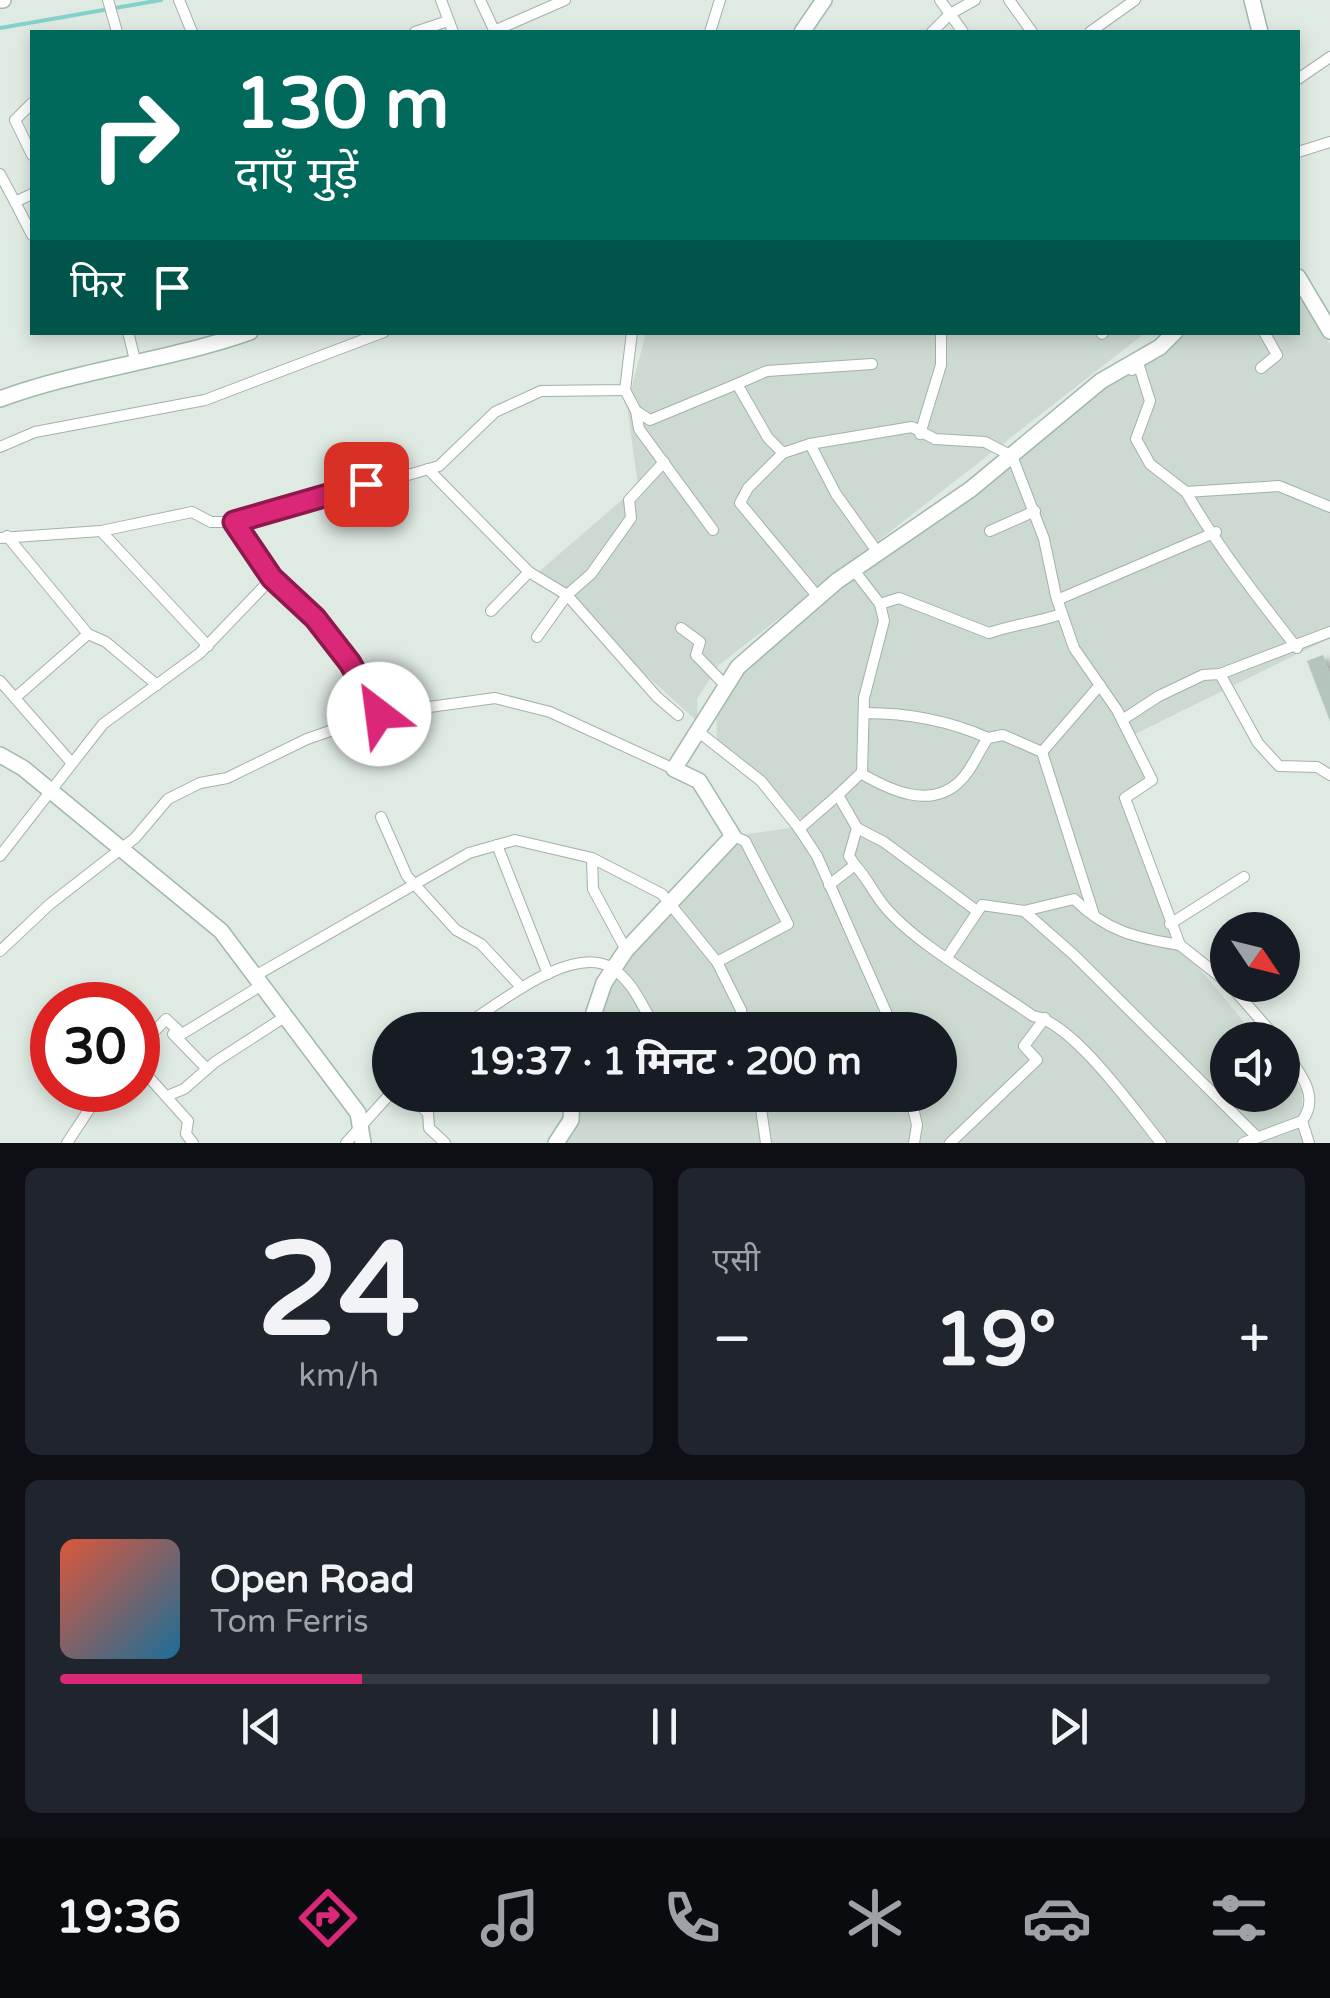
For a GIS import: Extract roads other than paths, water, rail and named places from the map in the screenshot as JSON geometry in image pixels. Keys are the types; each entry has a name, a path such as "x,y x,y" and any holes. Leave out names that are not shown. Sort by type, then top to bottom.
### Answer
{"street":[{"path":"108,0 116,30"},
{"path":"179,0 191,30"},
{"path":"442,0 451,30"},
{"path":"480,0 493,30"},
{"path":"498,30 565,0"},
{"path":"711,30 720,0"},
{"path":"803,30 824,0"},
{"path":"940,0 962,30"},
{"path":"934,30 950,14 975,0"},
{"path":"1009,0 1031,30"},
{"path":"1093,30 1134,0"},
{"path":"1252,0 1260,30"},
{"path":"420,30 448,20"},
{"path":"1300,78 1330,58"},
{"path":"30,105 16,120 30,151"},
{"path":"1300,151 1330,142"},
{"path":"0,174 30,231"},
{"path":"14,202 30,195"},
{"path":"1300,287 1330,331"},
{"path":"129,335 136,364"},
{"path":"0,398 39,384 136,364 239,335"},
{"path":"0,447 34,432 205,400 376,335"},
{"path":"632,335 625,390 639,429 712,530"},
{"path":"920,434 942,365 941,335"},
{"path":"674,769 738,667 854,569 1012,456 1101,381 1171,335"},
{"path":"1261,368 1277,355 1266,335"},
{"path":"636,412 650,420 767,372 872,364"},
{"path":"1122,369 1134,370 1139,366 1149,388 1147,417 1136,439 1150,464 1186,492 1216,532 1246,588 1296,648"},
{"path":"737,384 768,438 784,452"},
{"path":"4,537 101,530 192,512 210,522 234,522 330,491 439,466 495,412 542,391 625,390"},
{"path":"818,598 740,503 748,488 784,452 912,427 920,434 985,442 1012,456 1054,574 1061,614 1086,670 1122,720 1152,780 1125,798 1170,924 1180,945 1210,969"},
{"path":"810,444 836,494 876,550 886,546"},
{"path":"537,637 567,595 591,574 631,518 630,500 664,462"},
{"path":"428,469 529,572 567,595 648,683 656,698 678,715"},
{"path":"1186,492 1279,486 1330,507"},
{"path":"990,531 1034,512"},
{"path":"234,522 272,578 315,618 350,663 379,714"},
{"path":"101,530 208,646"},
{"path":"1057,600 1216,532"},
{"path":"4,537 88,634 106,642 157,685"},
{"path":"799,829 862,772 864,698 884,621 880,604 854,569"},
{"path":"491,611 529,572"},
{"path":"0,856 70,761 103,724 208,646 272,578"},
{"path":"880,604 900,598 989,634 1017,622 1033,624 1061,614"},
{"path":"681,628 700,642 696,656 725,685"},
{"path":"1122,720 1159,696 1203,676 1296,648 1330,632"},
{"path":"16,698 88,634"},
{"path":"1220,674 1258,743 1278,766 1317,767 1330,775"},
{"path":"0,681 70,761"},
{"path":"1042,752 1100,685"},
{"path":"0,952 50,904 124,848 168,798 379,714 495,698 550,712 699,781 733,836 745,841 788,924 717,962"},
{"path":"864,713 913,716 962,726 988,738 1002,735 1042,752 1096,920"},
{"path":"700,733 762,781 799,829 829,885 886,1012"},
{"path":"862,772 894,792 934,794 955,786 988,738"},
{"path":"0,755 49,788 221,931 363,1125 363,1143"},
{"path":"838,795 857,828 884,842 977,911"},
{"path":"381,817 414,884 456,930 480,944 522,987"},
{"path":"857,828 849,856 872,884 880,902 1033,1016 1045,1018 1065,1032 1161,1143"},
{"path":"595,1012 612,968 626,950 733,836"},
{"path":"160,1024 166,1019 182,1034 414,884 469,853 514,840 592,858 662,894 717,962 741,1012"},
{"path":"496,846 548,974"},
{"path":"592,858 593,889 626,950"},
{"path":"829,885 854,865"},
{"path":"1170,924 1244,877"},
{"path":"948,956 982,905 1024,911 1074,899 1096,920 1124,936 1180,945"},
{"path":"1024,911 1074,955 1256,1135"},
{"path":"485,1012 548,974 597,962 612,968 639,994 648,1012"},
{"path":"1245,1002 1262,1022"},
{"path":"167,1096 286,1016"},
{"path":"950,1143 1037,1060 1024,1046 1045,1018"},
{"path":"162,1022 206,1069"},
{"path":"1242,1143 1302,1121 1308,1113 1310,1092 1300,1076"},
{"path":"160,1089 188,1121 189,1138 176,1143"},
{"path":"66,1143 87,1112"},
{"path":"346,1143 374,1112"},
{"path":"427,1112 429,1128 445,1143"},
{"path":"556,1143 571,1112"},
{"path":"761,1112 766,1143"},
{"path":"913,1112 918,1141"},
{"path":"1302,1121 1309,1143"}],"waterway":[{"path":"0,28 161,0"}]}
